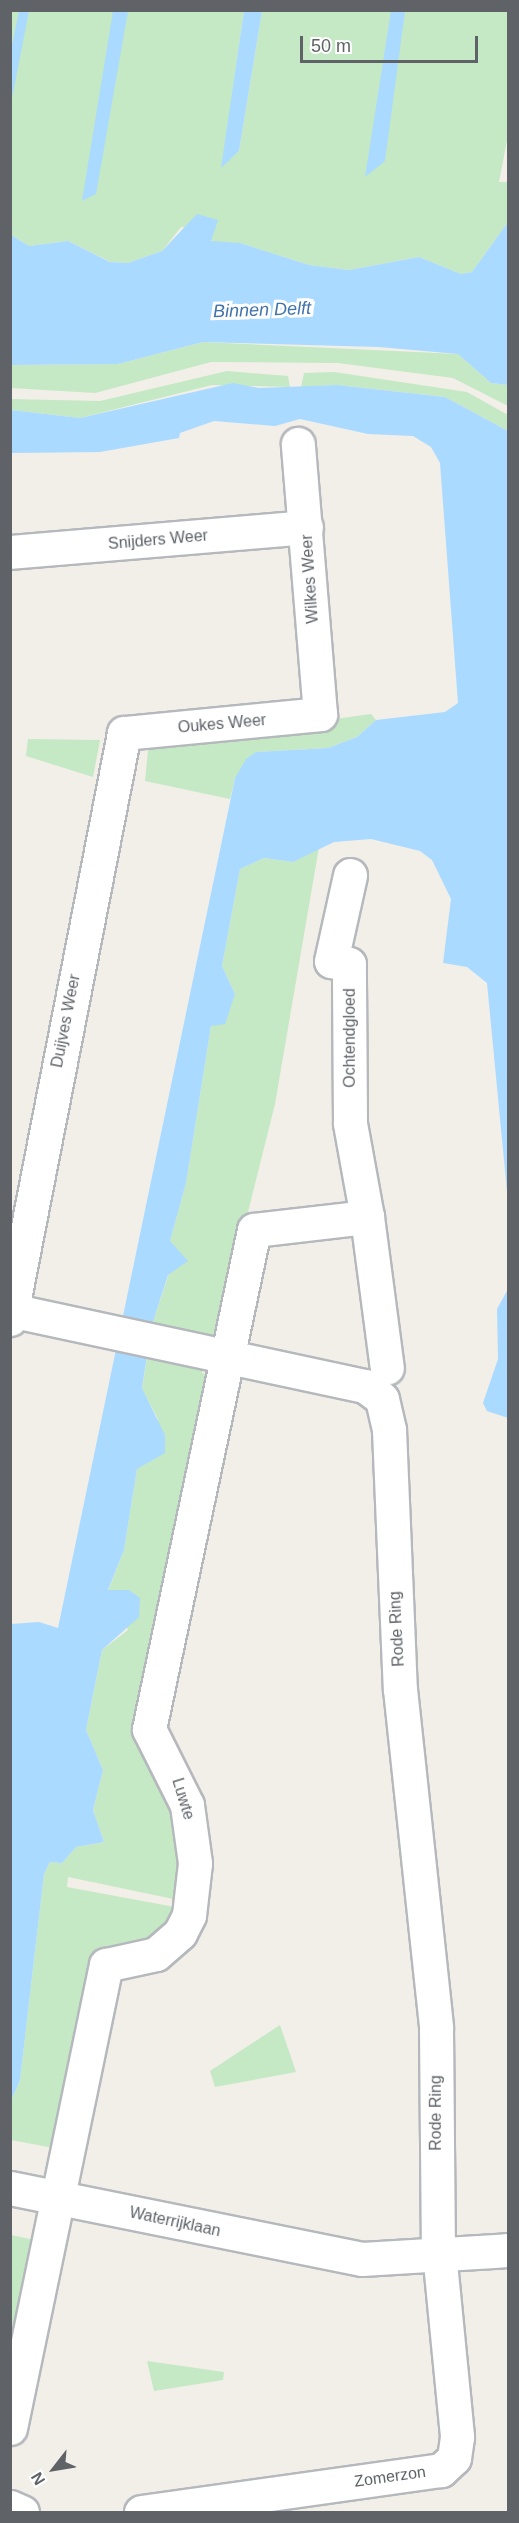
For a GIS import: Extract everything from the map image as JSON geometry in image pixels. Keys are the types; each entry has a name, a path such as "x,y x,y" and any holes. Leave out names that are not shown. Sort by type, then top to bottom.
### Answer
{"street":[{"name":"Wilkes Weer","path":"298,444 320,714"},
{"name":"Snijders Weer","path":"10,552 306,527"},
{"name":"Oukes Weer","path":"124,733 320,714"},
{"name":"Duijves Weer","path":"11,1313 124,733"},
{"name":"Ochtendgloed","path":"350,875 331,961 349,964 350,1123 367,1217 387,1368"},
{"path":"228,1357 254,1230 367,1217"},
{"name":"Rode Ring","path":"11,1313 335,1376 365,1386 382,1399 389,1430 400,1689 436,2028 438,2249"},
{"name":"Luwte","path":"55,2197 106,1965 156,1954 180,1933 189,1915 195,1863 187,1805 149,1730 228,1357"},
{"name":"Waterrijklaan","path":"10,2188 340,2255 438,2249 508,2250"},
{"path":"10,2428 55,2197"},
{"name":"Waterrijklaan","path":"438,2249 508,2237"},
{"name":"Zomerzon","path":"141,2512 441,2470 454,2458 457,2437 438,2249"},
{"path":"10,2506 22,2512"}],"green space":[{"path":"10,11 244,11 222,166 239,151 262,11 508,11 508,135 499,182 508,182 508,222 472,272 461,274 419,257 349,270 309,265 240,243 222,245 210,240 214,231 181,227 162,251 128,263 111,262 68,241 29,246 11,235"},
{"path":"203,342 458,354 491,383 508,385 508,406 453,378 338,363 211,362 95,393 11,388 10,365 118,364"},
{"path":"227,371 288,376 290,387 212,385 80,418 11,410 10,399 100,401"},
{"path":"334,372 467,392 508,415 508,431 445,397 337,385 301,387 304,373"},
{"path":"371,714 376,720 357,737 328,748 256,752 235,778 230,799 145,781 149,740 335,725 335,719"},
{"path":"28,739 100,740 93,777 26,756"},
{"path":"319,847 275,1104 217,1336 152,1325 176,1252 170,1241 186,1183 211,1026 235,994 222,966 240,869 264,858 293,862"},
{"path":"147,1358 204,1367 202,1373 218,1378 140,1734 169,1776 183,1901 68,1877 67,1887 180,1908 161,1940 96,1952 54,2148 11,2140 11,2101 20,2080 44,1874 50,1862 62,1863 76,1847 104,1842 93,1810 103,1770 86,1730 102,1650 128,1630 108,1591 124,1550 137,1469 151,1458 158,1419 142,1389"},
{"path":"280,2025 296,2072 215,2087 210,2071"},
{"path":"11,2235 35,2240 11,2364"},
{"path":"147,2361 224,2372 223,2380 154,2391"}],"water":[{"path":"19,11 29,11 11,103 11,50"},
{"path":"113,11 128,11 96,194 82,201"},
{"path":"244,11 262,11 239,151 221,168"},
{"path":"391,11 405,11 385,161 365,177"},
{"name":"Binnen Delft","path":"197,214 218,220 211,241 240,243 309,265 349,270 419,257 461,274 472,272 508,222 508,385 491,383 458,354 379,347 203,342 118,364 11,365 11,235 29,246 68,241 110,262 128,263 162,251"},
{"path":"233,383 259,388 337,385 445,397 508,431 508,1202 487,983 467,967 443,963 451,899 432,860 420,851 371,839 334,842 293,862 264,858 240,869 222,966 235,994 225,1024 211,1026 186,1183 170,1241 188,1261 168,1275 152,1325 142,1388 165,1435 165,1453 137,1469 124,1550 108,1590 129,1590 140,1598 139,1617 102,1650 86,1730 103,1770 93,1810 104,1842 76,1847 62,1863 50,1862 44,1874 20,2080 11,2101 11,1624 39,1622 58,1628 235,778 246,759 256,752 328,748 357,737 376,720 445,712 458,703 440,463 431,447 413,436 368,434 300,419 275,426 214,421 180,433 179,438 100,452 11,453 11,410 80,418"},
{"path":"508,1289 508,1418 487,1411 483,1403 498,1359 497,1309"}]}
